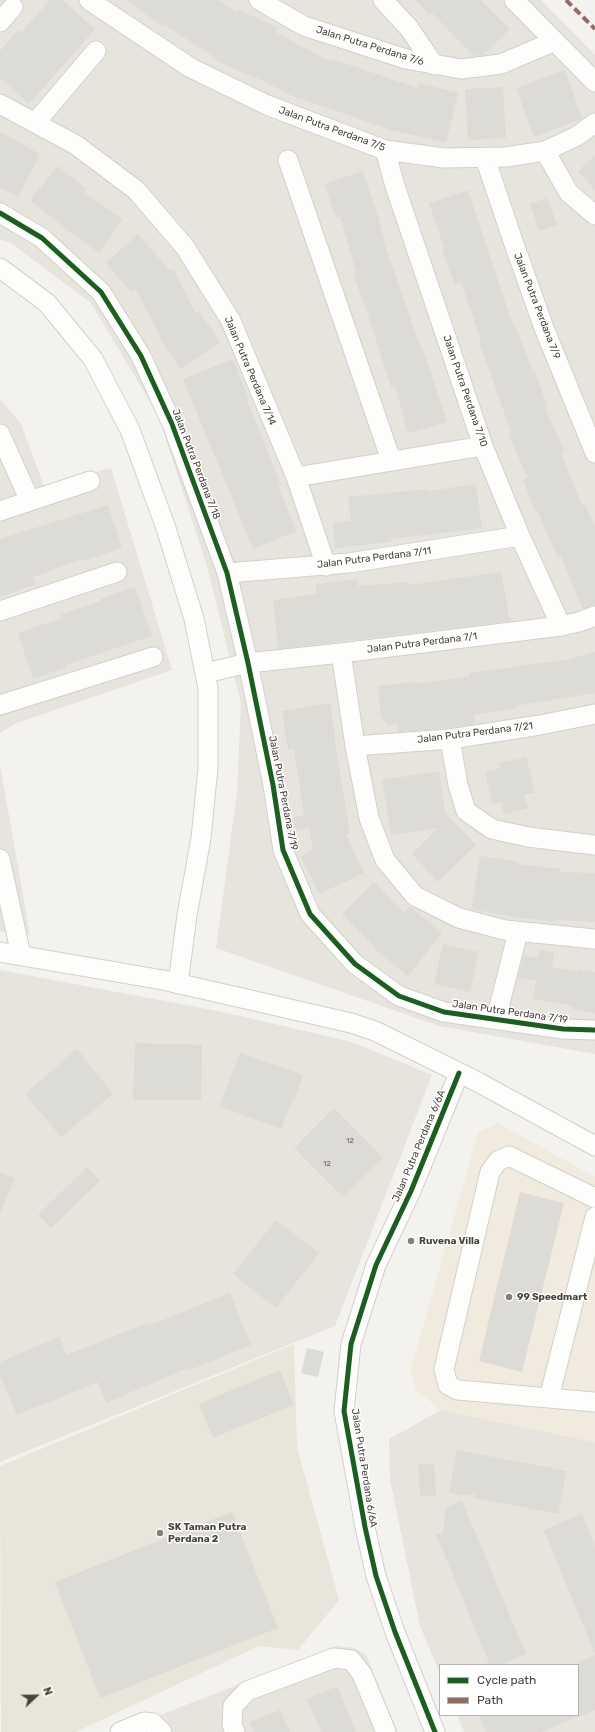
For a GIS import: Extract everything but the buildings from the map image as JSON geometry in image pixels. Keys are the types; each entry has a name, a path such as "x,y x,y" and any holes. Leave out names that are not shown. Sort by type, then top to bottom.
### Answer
{"street":[{"name":"Jalan Putra Perdana 7/5","path":"89,0 191,68 267,105 385,150 444,158 506,158 545,151 577,136 595,123"},
{"name":"Jalan Putra Perdana 7/6","path":"259,0 304,26 406,59 461,69 501,64 555,41"},
{"path":"383,0 409,28 434,65"},
{"path":"514,0 595,82"},
{"path":"0,22 13,7"},
{"path":"35,123 96,51"},
{"name":"Jalan Putra Perdana 7/14","path":"0,104 76,145 136,190 185,247 231,321 296,477 326,566"},
{"name":"Jalan Putra Perdana 7/10","path":"385,150 395,186 483,446 520,536 561,626"},
{"path":"545,151 569,193 595,215"},
{"name":"Jalan Putra Perdana 7/9","path":"485,158 544,328 595,453"},
{"path":"288,160 391,460"},
{"name":"Jalan Putra Perdana 7/18","path":"0,213 42,238 101,292 140,356 172,424 227,573 248,663"},
{"path":"0,268 48,303 93,359 130,430 166,528 194,619 208,688 208,768 201,838 187,915 178,984"},
{"path":"0,434 30,501"},
{"path":"296,477 391,460 483,446"},
{"path":"0,511 90,481"},
{"name":"Jalan Putra Perdana 7/11","path":"227,573 326,566 447,549 520,536"},
{"path":"0,611 117,572"},
{"name":"Jalan Putra Perdana 7/1","path":"206,674 248,663 341,654 561,626 579,622 595,616"},
{"path":"341,654 354,746 369,818 385,860 415,896 459,918 505,930 595,939"},
{"path":"2,700 153,657"},
{"name":"Jalan Putra Perdana 7/19","path":"248,663 273,785 283,850 310,914 355,964 399,996 444,1012 563,1029 595,1030"},
{"name":"Jalan Putra Perdana 7/21","path":"354,746 450,738 540,725 595,714"},
{"path":"450,738 458,785 466,811 492,830 528,837 595,845"},
{"path":"0,859 21,956"},
{"path":"496,1019 518,932"},
{"path":"0,952 178,984 351,1023 375,1031 459,1073 595,1146"},
{"name":"Jalan Putra Perdana 6/6A","path":"435,1732 395,1632 376,1576 365,1527 344,1411 351,1344 376,1265 411,1191 459,1073"},
{"path":"595,1198 509,1156 498,1161 490,1172 444,1369 448,1385 458,1390 595,1402"},
{"path":"549,1398 595,1217"},
{"path":"233,1729 233,1706 247,1691 334,1658 351,1660 362,1674 386,1732"},
{"path":"120,1732 144,1722 153,1723 161,1730"}],"shaded area":[{"path":"0,0 541,0 595,55 595,1054 439,1026 216,948 237,792 241,704 208,570 159,417 91,303 11,243 0,239"},
{"path":"0,399 21,424 44,486 111,468 172,670 17,723 0,733"},
{"path":"0,764 30,935 0,931"},
{"path":"0,970 223,1012 352,1042 432,1075 335,1326 0,1462"},
{"path":"498,1123 595,1177 595,1442 441,1410 416,1390 410,1372 478,1133"},
{"name":"SK Taman Putra Perdana 2","path":"294,1344 297,1447 339,1600 298,1650 259,1646 76,1732 1,1732 0,1466"},
{"path":"441,1410 595,1442 595,1732 464,1732 457,1716 579,1716 579,1664 439,1664 439,1672 420,1626 390,1479 389,1439"},
{"path":"336,1646 355,1648 366,1655 398,1732 117,1732"}],"marked path":[{"path":"566,0 595,29"}],"cycle path":[{"path":"0,213 42,238 101,292 141,356 172,424 227,573 248,663 273,785 283,850 310,914 355,964 399,996 444,1012 563,1029 595,1030"},
{"path":"435,1732 395,1632 376,1576 365,1527 344,1411 351,1344 376,1265 411,1191 459,1073"}],"place":[{"name":"Ruvena Villa","path":"411,1241"},
{"name":"99 Speedmart","path":"509,1297"},
{"name":"SK Taman Putra Perdana 2","path":"160,1533"}]}
